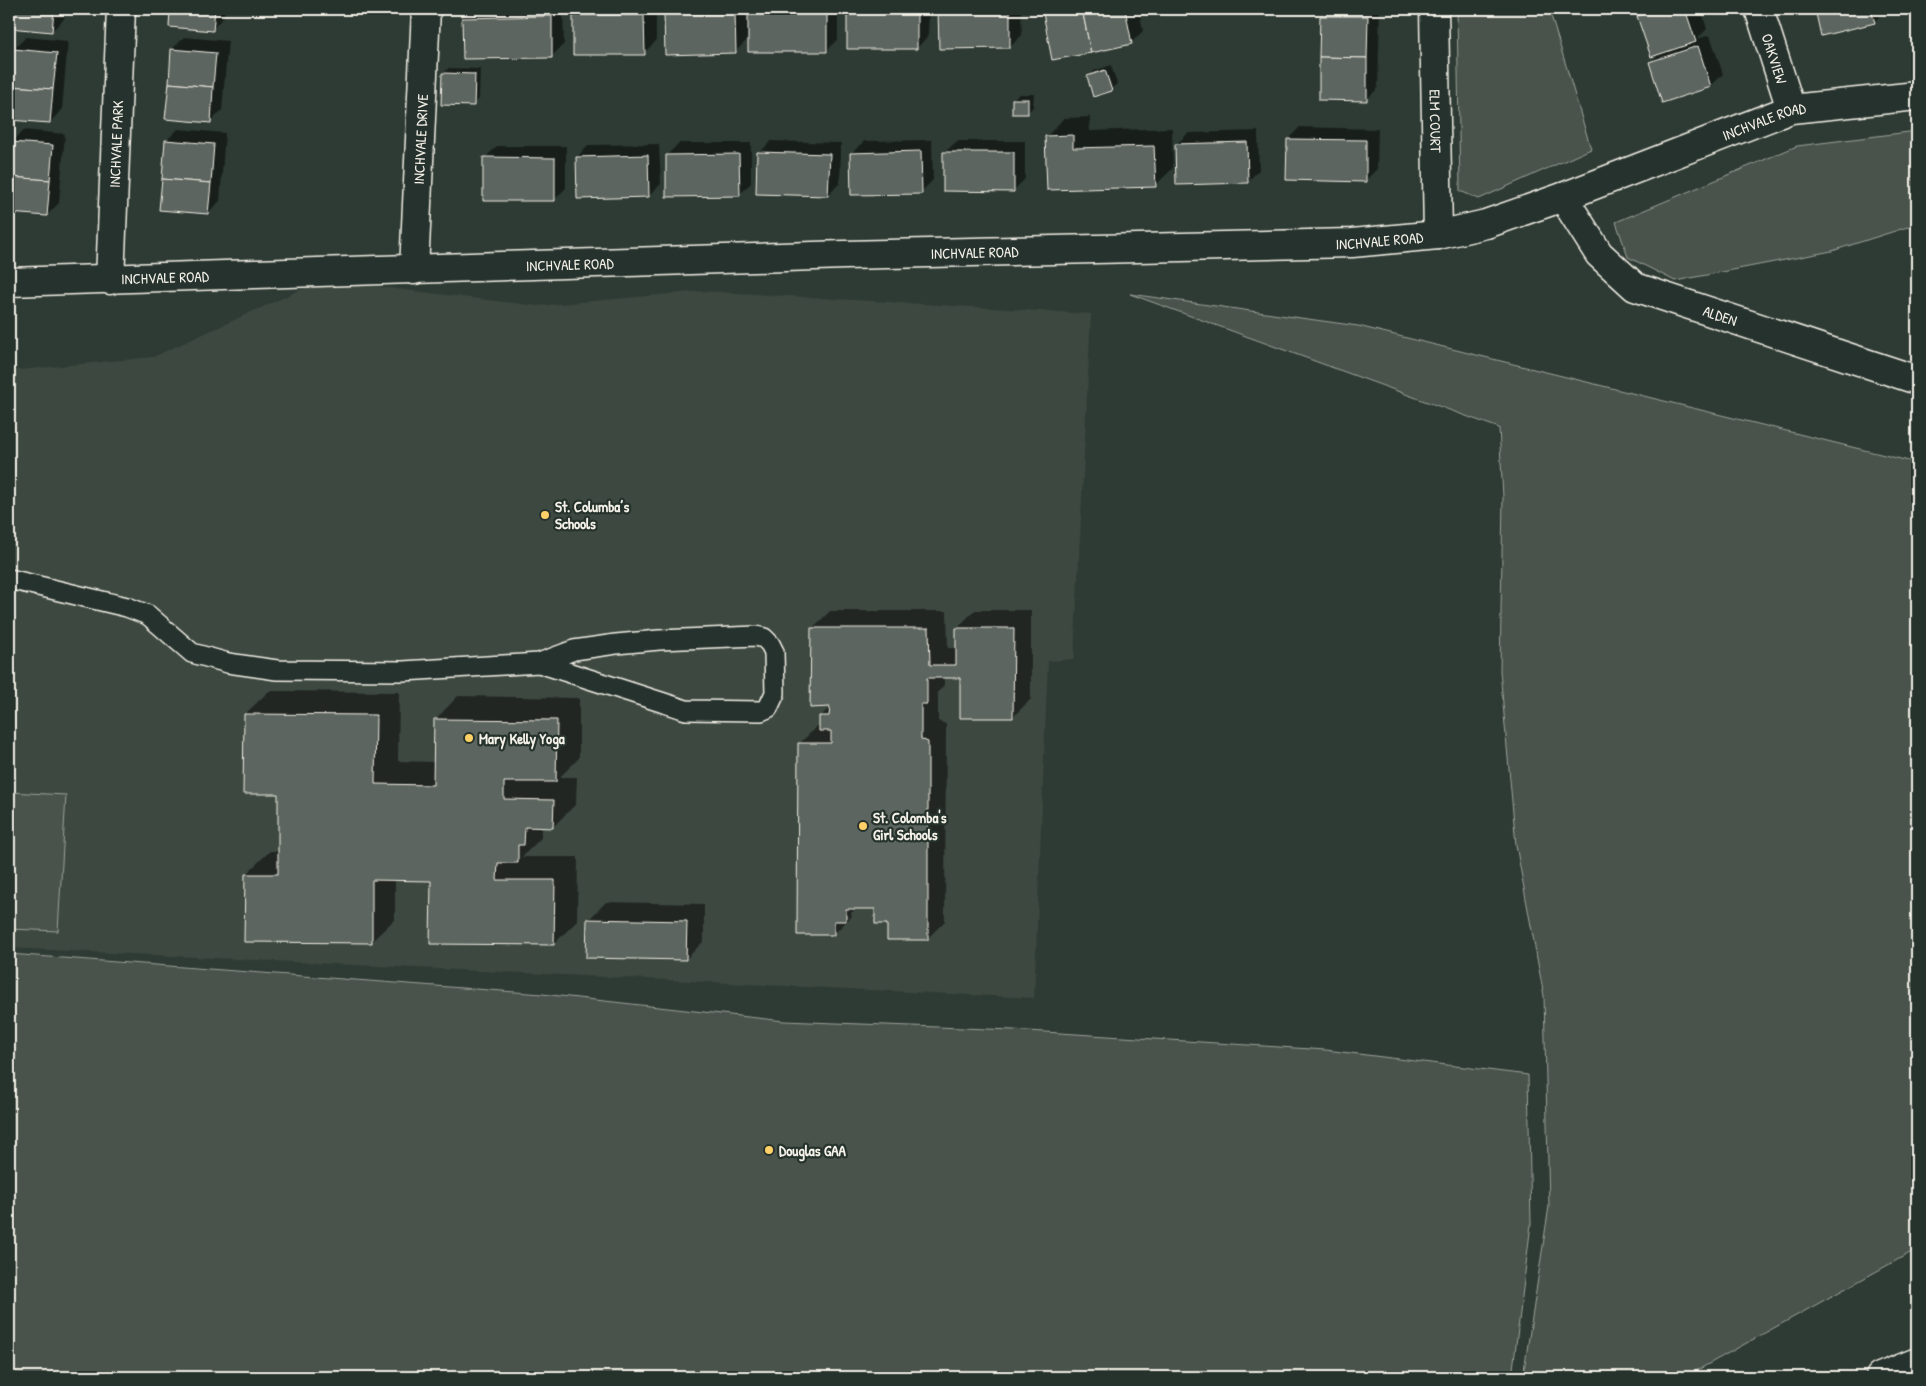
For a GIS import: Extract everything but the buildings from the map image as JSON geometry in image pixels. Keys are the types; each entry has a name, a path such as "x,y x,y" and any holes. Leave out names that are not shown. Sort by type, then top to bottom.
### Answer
{"main road":[{"name":"INCHVALE PARK","path":"110,280 120,9"},
{"name":"INCHVALE DRIVE","path":"414,270 426,9"},
{"name":"ELM COURT","path":"1434,9 1438,235"},
{"name":"OAKVIEW","path":"1759,9 1791,109"},
{"name":"INCHVALE ROAD","path":"9,282 845,255 1352,243 1438,235 1486,224 1563,197 1791,109 1917,96"},
{"name":"ALDEN","path":"1563,197 1599,254 1635,287 1917,380"},
{"path":"1880,1377 1917,1362"}],"lane":[{"path":"9,579 127,607 148,615 192,653 228,663 276,670 403,671 539,663 574,650 616,644 659,640 756,636 764,638 774,652 775,693 768,708 761,711 686,710 539,663"}],"shaded area":[{"path":"1457,9 1549,9 1591,149 1479,199 1460,191"},
{"path":"1917,131 1917,224 1832,251 1675,281 1628,257 1616,222 1797,146"},
{"name":"St. Columba’s Schools","path":"322,280 537,306 703,291 1091,314 1074,659 1048,661 1034,998 9,948 9,371 153,357"},
{"path":"1130,294 1358,326 1917,463 1917,1249 1685,1377 1523,1377 1549,1206 1544,996 1516,845 1500,671 1503,497 1499,428"},
{"path":"9,792 66,795 58,931 9,929"},
{"name":"Douglas GAA","path":"9,954 542,994 784,1021 1013,1030 1326,1050 1528,1075 1531,1224 1512,1377 9,1377"}],"place":[{"name":"St. Columba’s Schools","path":"545,515"},
{"name":"Mary Kelly Yoga","path":"469,738"},
{"name":"St. Colomba's Girl Schools","path":"863,826"},
{"name":"Douglas GAA","path":"769,1150"}]}
